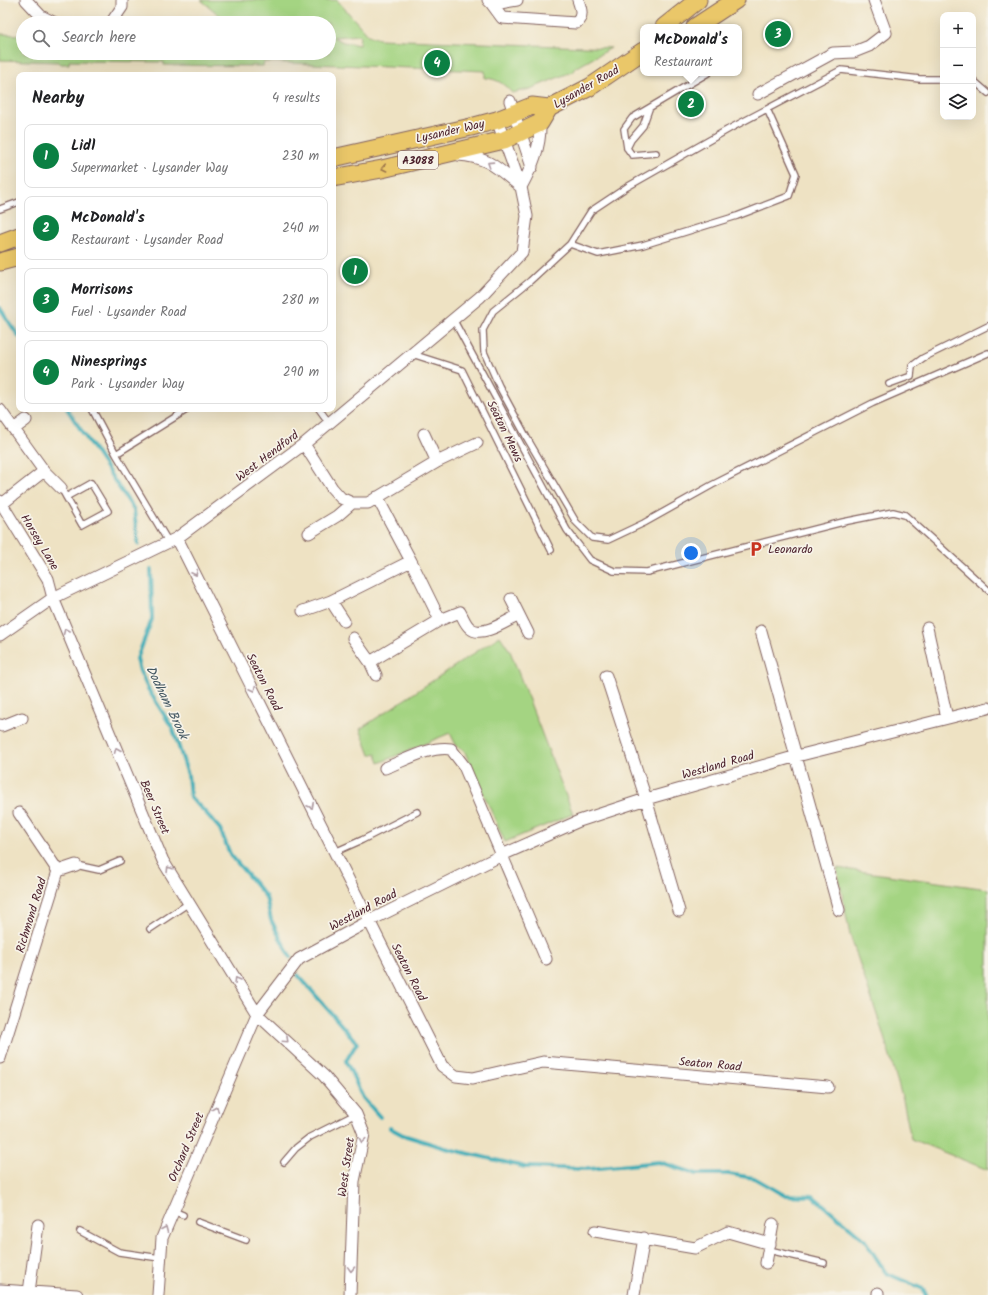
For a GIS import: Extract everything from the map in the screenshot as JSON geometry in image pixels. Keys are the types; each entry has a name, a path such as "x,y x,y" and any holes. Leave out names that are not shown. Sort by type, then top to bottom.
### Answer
{"main road":[{"path":"668,24 698,0"},
{"path":"699,24 736,0"},
{"name":"Lysander Road","path":"497,120 512,107 532,106 549,108 590,88 640,53"},
{"name":"Lysander Road","path":"540,123 549,108"},
{"name":"Lysander Way","path":"336,157 497,120"},
{"name":"A3088","path":"504,140 540,123"},
{"name":"Lysander Way","path":"336,177 382,169 504,140"},
{"path":"0,243 16,237"},
{"path":"0,262 16,257"}],"street":[{"path":"26,0 41,16"},
{"path":"116,16 122,8 122,0"},
{"path":"489,2 500,3 517,0"},
{"path":"489,2 502,18 576,23 580,20 582,14 578,0"},
{"path":"758,94 832,53 854,52 869,46 886,33 874,0"},
{"path":"512,107 532,167"},
{"name":"West Hendford","path":"0,636 53,598 174,540 330,424 480,297 522,252 527,216 521,187 497,120"},
{"path":"442,154 472,156 487,161 521,187 532,167 540,142 540,123"},
{"path":"0,410 44,471 64,493"},
{"path":"14,429 26,420"},
{"path":"424,434 437,462"},
{"path":"304,444 332,488 341,498 352,503 368,503 437,462 477,443"},
{"path":"1,503 44,471"},
{"path":"377,497 440,620"},
{"name":"Horsey Lane","path":"1,503 48,579 53,598"},
{"path":"309,533 336,516 352,503"},
{"name":"Seaton Road","path":"174,540 335,852 442,1066 456,1076 473,1078 543,1062 828,1087"},
{"path":"303,611 332,601 411,561"},
{"name":"Beer Street","path":"53,598 163,861 257,1014"},
{"path":"511,599 528,633"},
{"path":"332,601 344,621"},
{"path":"370,662 440,620 460,612 470,629 476,632 490,630 519,615"},
{"path":"927,628 946,718"},
{"path":"760,631 840,910"},
{"path":"353,638 370,662 376,675"},
{"path":"606,676 646,799 679,911"},
{"name":"Westland Road","path":"257,1014 299,959 369,921 502,855 579,821 646,799 797,756 988,708"},
{"path":"0,725 2,726 22,718"},
{"path":"385,768 430,751 441,748 451,749 464,766 546,959"},
{"name":"Richmond Road","path":"19,813 58,871"},
{"name":"Richmond Road","path":"58,871 76,865"},
{"name":"Richmond Road","path":"0,1058 58,871"},
{"name":"West Street","path":"257,1014 324,1076 356,1114 364,1134 354,1181 350,1295"},
{"name":"Orchard Street","path":"158,1295 162,1238 178,1213 257,1014"},
{"path":"766,1263 773,1224"},
{"path":"28,1292 38,1225"},
{"path":"595,1231 644,1238 695,1248 728,1232 769,1247"},
{"path":"634,1295 644,1238"},
{"path":"0,1290 42,1294 77,1295"}],"lane":[{"path":"940,79 920,79 841,70 767,109 627,187 591,211 570,244 530,281 493,311 482,330 484,352 499,386 527,438 576,522 592,538 608,540 644,523 786,446 873,403 988,353"},
{"path":"656,153 632,155 627,148 624,129 632,118 703,76"},
{"path":"976,83 988,93"},
{"path":"627,148 631,140 643,126 649,109"},
{"path":"570,244 598,254 643,245 737,216 789,196 796,174 767,109"},
{"path":"0,209 16,203"},
{"path":"453,319 567,530 590,560 614,571 647,572 843,522 893,512 905,515 988,590"},
{"path":"889,384 911,376 912,366 923,358 988,326"},
{"name":"Seaton Mews","path":"412,354 462,370 551,550"},
{"path":"94,412 116,454 174,540"},
{"path":"116,454 183,412"},
{"path":"321,412 330,424"},
{"path":"91,483 108,511 82,525 64,493 91,483"},
{"path":"335,852 417,812"},
{"path":"76,865 99,870 120,861"},
{"path":"150,929 189,903"},
{"path":"284,1162 296,1148 310,1137 356,1114"},
{"path":"198,1222 246,1240"},
{"path":"80,1231 118,1252 160,1258"},
{"path":"769,1247 824,1262"}],"green space":[{"path":"201,0 337,0 368,35 379,39 611,48 574,69 574,71 530,89 512,93 500,82 485,78 485,71 264,62 263,66 164,65 164,62 69,61 69,64 61,64 59,62 0,60 0,34 16,35 16,60 336,60 336,38 343,42 359,45 360,35 336,37 336,16 220,16"},
{"path":"500,636 510,651 573,814 505,842 464,750 456,745 450,733 379,763 376,753 370,755 360,729"},
{"path":"837,868 988,889 988,1170 911,1139 903,1100 880,1024 850,935"}],"waterway":[{"name":"Dodham Brook","path":"0,308 16,332"},
{"name":"Dodham Brook","path":"69,412 134,510 138,544"},
{"name":"Dodham Brook","path":"151,570 152,619 137,659 140,671 148,689 173,729 188,775 190,797 220,829 230,854 266,897 271,920 290,957"},
{"path":"298,975 357,1043 346,1061 363,1098 380,1117"},
{"path":"390,1128 403,1135 445,1148 525,1167 589,1169 659,1162 697,1174 729,1174 754,1178 784,1195 813,1196 864,1239 886,1273 923,1289 926,1295"}],"place":[{"name":"Morrisons","path":"778,34"},
{"name":"Ninesprings","path":"437,63"},
{"name":"McDonald's","path":"691,104"},
{"name":"Lidl","path":"355,271"},
{"name":"Leonardo","path":"756,549"}]}
